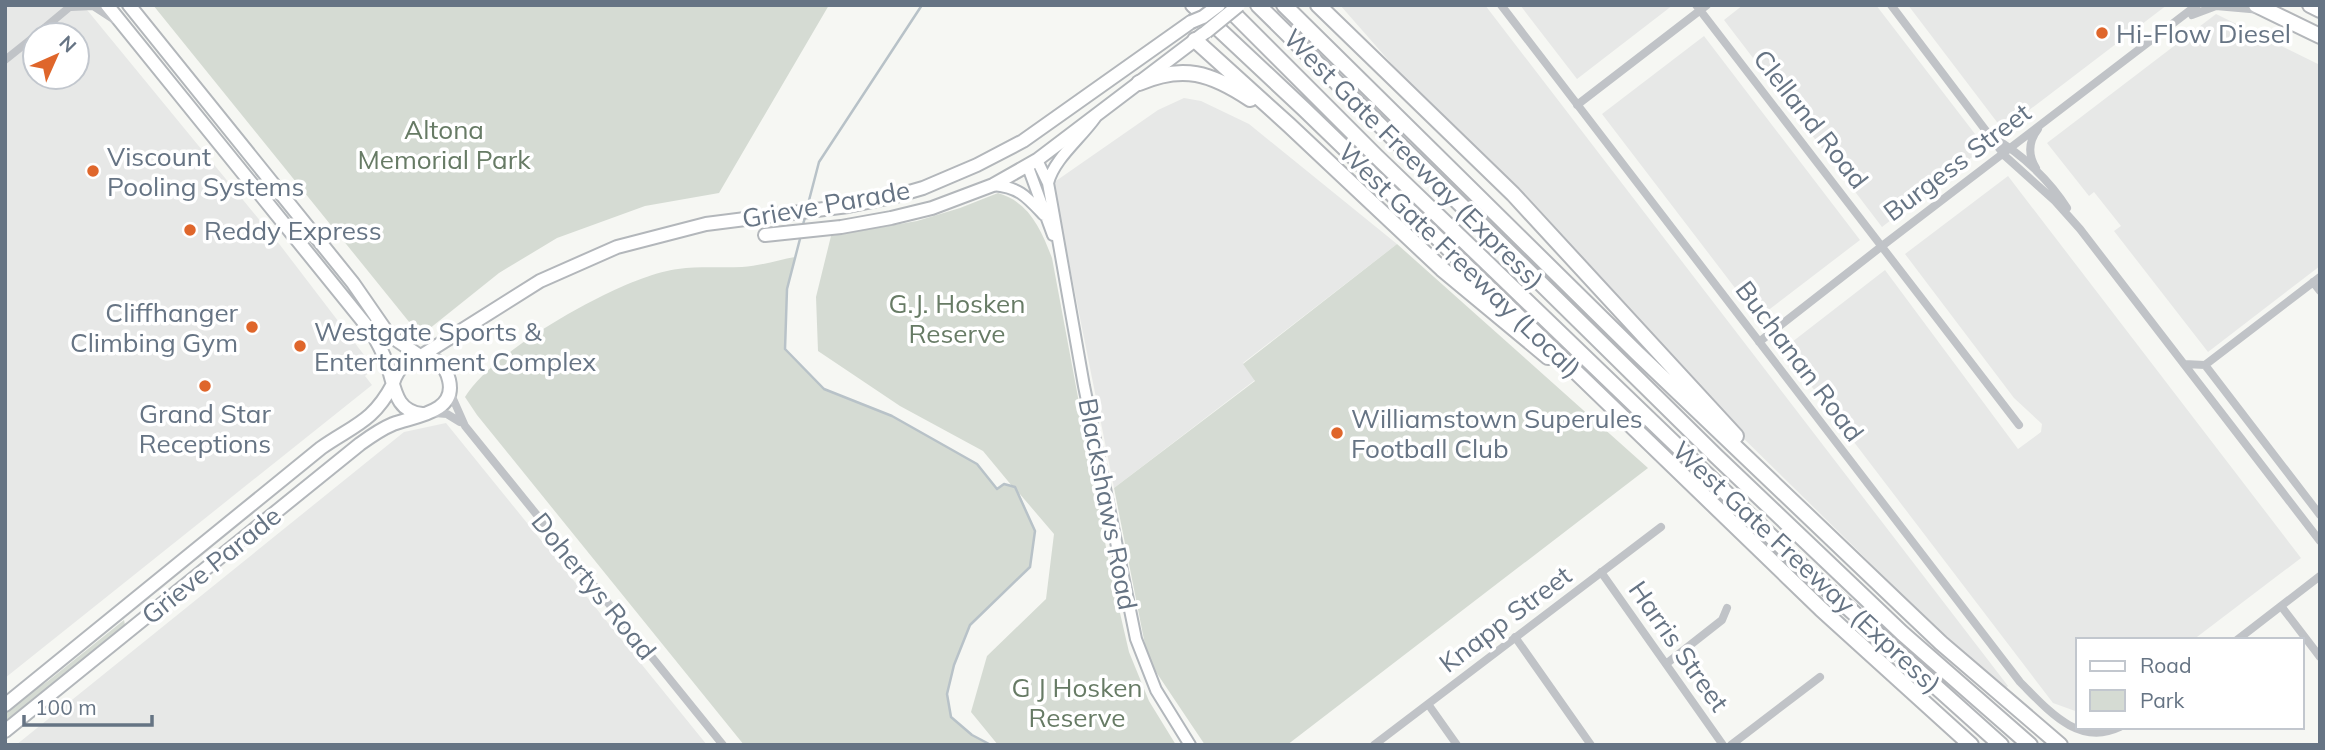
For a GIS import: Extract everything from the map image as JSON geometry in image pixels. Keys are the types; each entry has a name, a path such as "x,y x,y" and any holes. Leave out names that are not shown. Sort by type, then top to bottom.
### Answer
{"highway":[{"name":"West Gate Freeway (Local)","path":"1193,5 1821,609 1972,745"},
{"name":"West Gate Freeway (Express)","path":"1222,5 1796,561 2001,745"},
{"name":"West Gate Freeway (Express)","path":"1258,5 1716,456 1902,633 2030,745"},
{"path":"1282,5 1627,344 1941,643 2060,745"},
{"path":"1318,5 1514,194 1717,416 1900,604"},
{"path":"2310,5 2320,10"},
{"path":"2261,8 2320,36"},
{"path":"1200,36 1441,270 1592,388"},
{"path":"1139,83 1163,74 1193,72 1244,94 1289,125"}],"main road":[{"path":"107,5 127,30 370,330 387,362 396,396 402,406 412,412 427,413 440,407 450,390 449,377 443,367 397,343 386,332 354,283 136,14 127,30"},
{"name":"Grieve Parade","path":"421,356 540,281 617,247 676,230 892,197 923,188 976,165 1023,141 1191,22 1205,5"},
{"path":"1200,36 1190,29 1191,22 1222,5"},
{"name":"Grieve Parade","path":"765,235 841,227 932,208 993,184 1032,163 1096,117 1240,5"},
{"path":"1048,183 1050,174 1096,117"},
{"path":"1023,141 1032,163"},
{"name":"Blackshaws Road","path":"1032,163 1048,183 1136,639 1156,690 1190,745"},
{"name":"Blackshaws Road","path":"1032,163 1046,217 1059,251"},
{"path":"993,184 1018,191 1046,217"},
{"path":"393,384 402,365 421,356"},
{"name":"Grieve Parade","path":"5,705 321,448 370,416 383,402 393,384"},
{"name":"Grieve Parade","path":"5,731 373,434 395,423 427,413"}],"street":[{"name":"Buchanan Road","path":"1501,5 2021,682 2055,716 2077,730 2100,734 2114,729"},
{"path":"1891,5 1994,138 2080,229"},
{"name":"Burgess Street","path":"2182,18 2190,5"},
{"name":"Burgess Street","path":"1759,342 2197,5"},
{"path":"52,21 71,6 96,8 127,30"},
{"path":"2182,18 2216,6 2261,8"},
{"path":"1577,105 1701,7"},
{"name":"Clelland Road","path":"1701,7 2019,425"},
{"path":"5,60 21,47"},
{"path":"2044,122 2034,135 2029,151 2034,165 2080,229 2320,541"},
{"path":"2007,151 2048,183"},
{"path":"2200,385 2200,376 2205,365 2316,279 2320,291"},
{"path":"2184,364 2205,365 2320,515"},
{"name":"Dohertys Road","path":"450,390 465,426"},
{"name":"Dohertys Road","path":"427,413 448,414 465,426 723,745"},
{"path":"2292,504 2304,495"},
{"name":"Knapp Street","path":"1374,745 1661,527"},
{"name":"Harris Street","path":"1601,572 1723,745"},
{"path":"2240,638 2320,576"},
{"path":"2281,606 2320,657"},
{"path":"1666,664 1722,620 1727,608"},
{"path":"1516,638 1591,745"},
{"path":"1731,745 1820,677"},
{"path":"1428,704 1457,745"}],"shaded area":[{"path":"5,5 83,5 280,245 374,368 365,376 372,385 5,678"},
{"path":"1340,5 1485,5 2008,686 2004,690 1906,598 1673,369 1498,185"},
{"path":"1520,5 1673,5 1577,79"},
{"path":"1743,5 1876,5 1985,147 1882,227 1724,20"},
{"path":"1908,5 2167,5 2003,130"},
{"path":"2216,14 2320,65 2320,266 2208,352 2114,231 2121,226 2094,192 2089,196 2047,143"},
{"path":"1704,36 1860,240 1758,318 1602,114"},
{"path":"1184,98 1201,101 1249,124 1397,244 1243,363 1255,380 1114,488 1053,183 1158,110"},
{"path":"2008,176 2301,558 2196,638 2076,638 2076,711 2053,703 1783,349 1885,270 2018,449 2041,432 2042,424 2014,398 1905,254"},
{"path":"446,423 707,745 16,745 404,432"}],"green space":[{"name":"Altona Memorial Park","path":"153,5 829,5 719,193 645,206 557,238 499,273 414,341 414,328"},
{"path":"998,193 1009,197 1026,210 1038,227 1052,258 1111,574 1129,652 1149,701 1176,745 998,745 971,712 987,656 1046,599 1054,534 1019,493 1035,531 1030,567 970,625 954,665 947,694 951,717 972,735 991,745 744,745 465,397 502,358 530,338 561,318 626,285 654,274 678,269 749,266 795,257 787,289 785,350 824,389 892,416 977,464 997,488 1004,484 1012,486 983,451 900,406 818,351 816,297 831,236 917,221"},
{"path":"1397,244 1648,468 1287,745 1205,745 1148,660 1114,488 1255,381 1243,364"},
{"path":"124,620 125,625 120,631 5,724 5,710 48,681"}],"waterway":[{"path":"807,208 819,162 922,5"},
{"path":"802,228 806,214"},
{"path":"801,235 787,289 785,349 824,389 892,416 977,464 997,489 1004,484 1015,487 1035,531 1030,567 970,625 954,665 947,694 951,717 972,735 991,745"}],"place":[{"name":"Hi-Flow Diesel","path":"2102,33"},
{"name":"Viscount Pooling Systems","path":"93,171"},
{"name":"Reddy Express","path":"190,230"},
{"name":"Cliffhanger Climbing Gym","path":"252,327"},
{"name":"Westgate Sports & Entertainment Complex","path":"300,346"},
{"name":"Grand Star Receptions","path":"205,386"},
{"name":"Williamstown Superules Football Club","path":"1337,433"}],"park label":[{"name":"G.J. Hosken Reserve","path":"957,318"},
{"name":"G J Hosken Reserve","path":"1077,702"}]}
